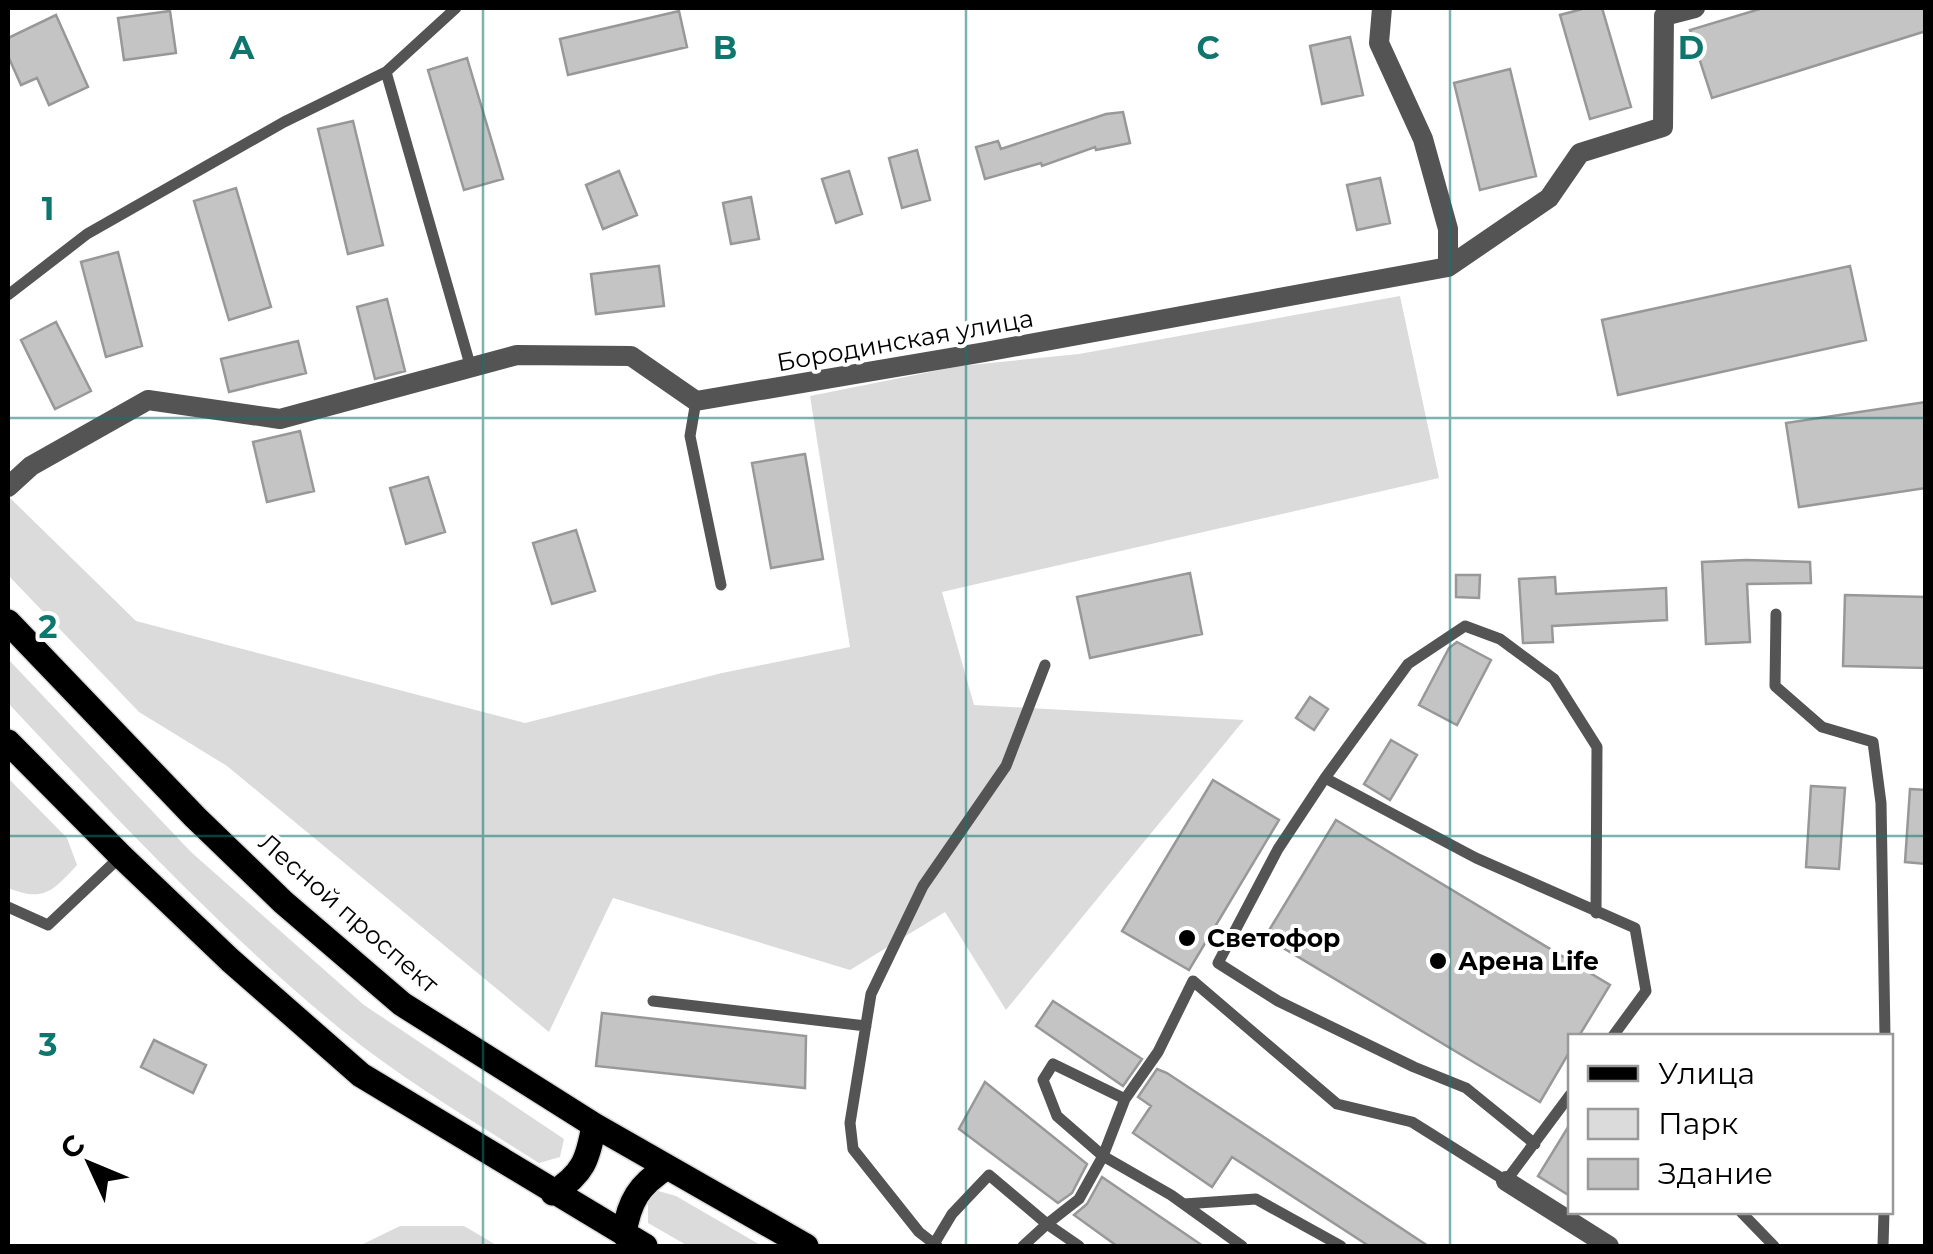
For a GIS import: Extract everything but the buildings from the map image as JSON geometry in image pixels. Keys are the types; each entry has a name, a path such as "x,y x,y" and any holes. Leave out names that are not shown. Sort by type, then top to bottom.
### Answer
{"main road":[{"name":"Лесной проспект","path":"8,622 195,816 298,915 402,1004 594,1125 806,1246"},
{"path":"8,742 230,960 361,1074 634,1240"},
{"path":"553,1194 575,1179 590,1154 594,1125"},
{"path":"634,1240 628,1206 644,1183 667,1167"}],"street":[{"path":"1382,8 1379,42 1424,140 1448,228 1448,268"},
{"name":"Бородинская улица","path":"696,401 1448,268 1549,198 1580,153 1663,128 1662,12 1695,8"},
{"path":"8,487 31,466 148,400 280,419 517,355 631,356 696,401"},
{"path":"1506,1181 1609,1246"}],"lane":[{"path":"8,295 88,234 284,122 386,72 456,8"},
{"path":"386,72 471,368"},
{"path":"696,401 690,436 721,585"},
{"path":"1776,614 1775,686 1822,726 1873,742 1881,803 1885,1034"},
{"path":"1535,1144 1466,1088 1414,1068 1295,1009 1218,963 1278,848 1408,664 1465,626 1500,640 1554,679 1597,747 1596,912"},
{"path":"1045,666 1006,766 923,886 871,994 850,1123 853,1149 918,1232 936,1245 952,1214 989,1175 1080,1246"},
{"path":"1325,778 1476,858 1634,928 1646,992 1614,1034"},
{"path":"8,907 48,924 121,856"},
{"path":"1023,1246 1079,1199 1103,1156 1125,1100 1158,1052 1193,980 1337,1104 1412,1122 1506,1181 1568,1098"},
{"path":"653,1001 866,1026"},
{"path":"1125,1100 1053,1064 1042,1080 1056,1116 1103,1156 1184,1204 1242,1246"},
{"path":"1184,1204 1256,1199 1341,1246"},
{"path":"1742,1214 1774,1246"},
{"path":"1883,1246 1884,1214"}],"green space":[{"path":"1400,296 1439,478 942,592 974,705 1244,720 1006,1010 945,912 850,970 613,898 549,1032 227,766 139,712 8,575 8,496 136,621 525,723 722,673 850,647 810,396 960,366 1079,354"},
{"path":"8,659 191,852 364,1005 564,1139 560,1157 539,1163 415,1084 299,994 129,831 8,703"},
{"path":"8,778 67,838 77,865 47,892 30,894 8,888"},
{"path":"655,1190 676,1196 762,1246 688,1246 648,1223 648,1201"},
{"path":"400,1226 464,1226 498,1246 359,1246"}],"place":[{"name":"Светофор","path":"1187,938"},
{"name":"Арена Life","path":"1438,961"}]}
